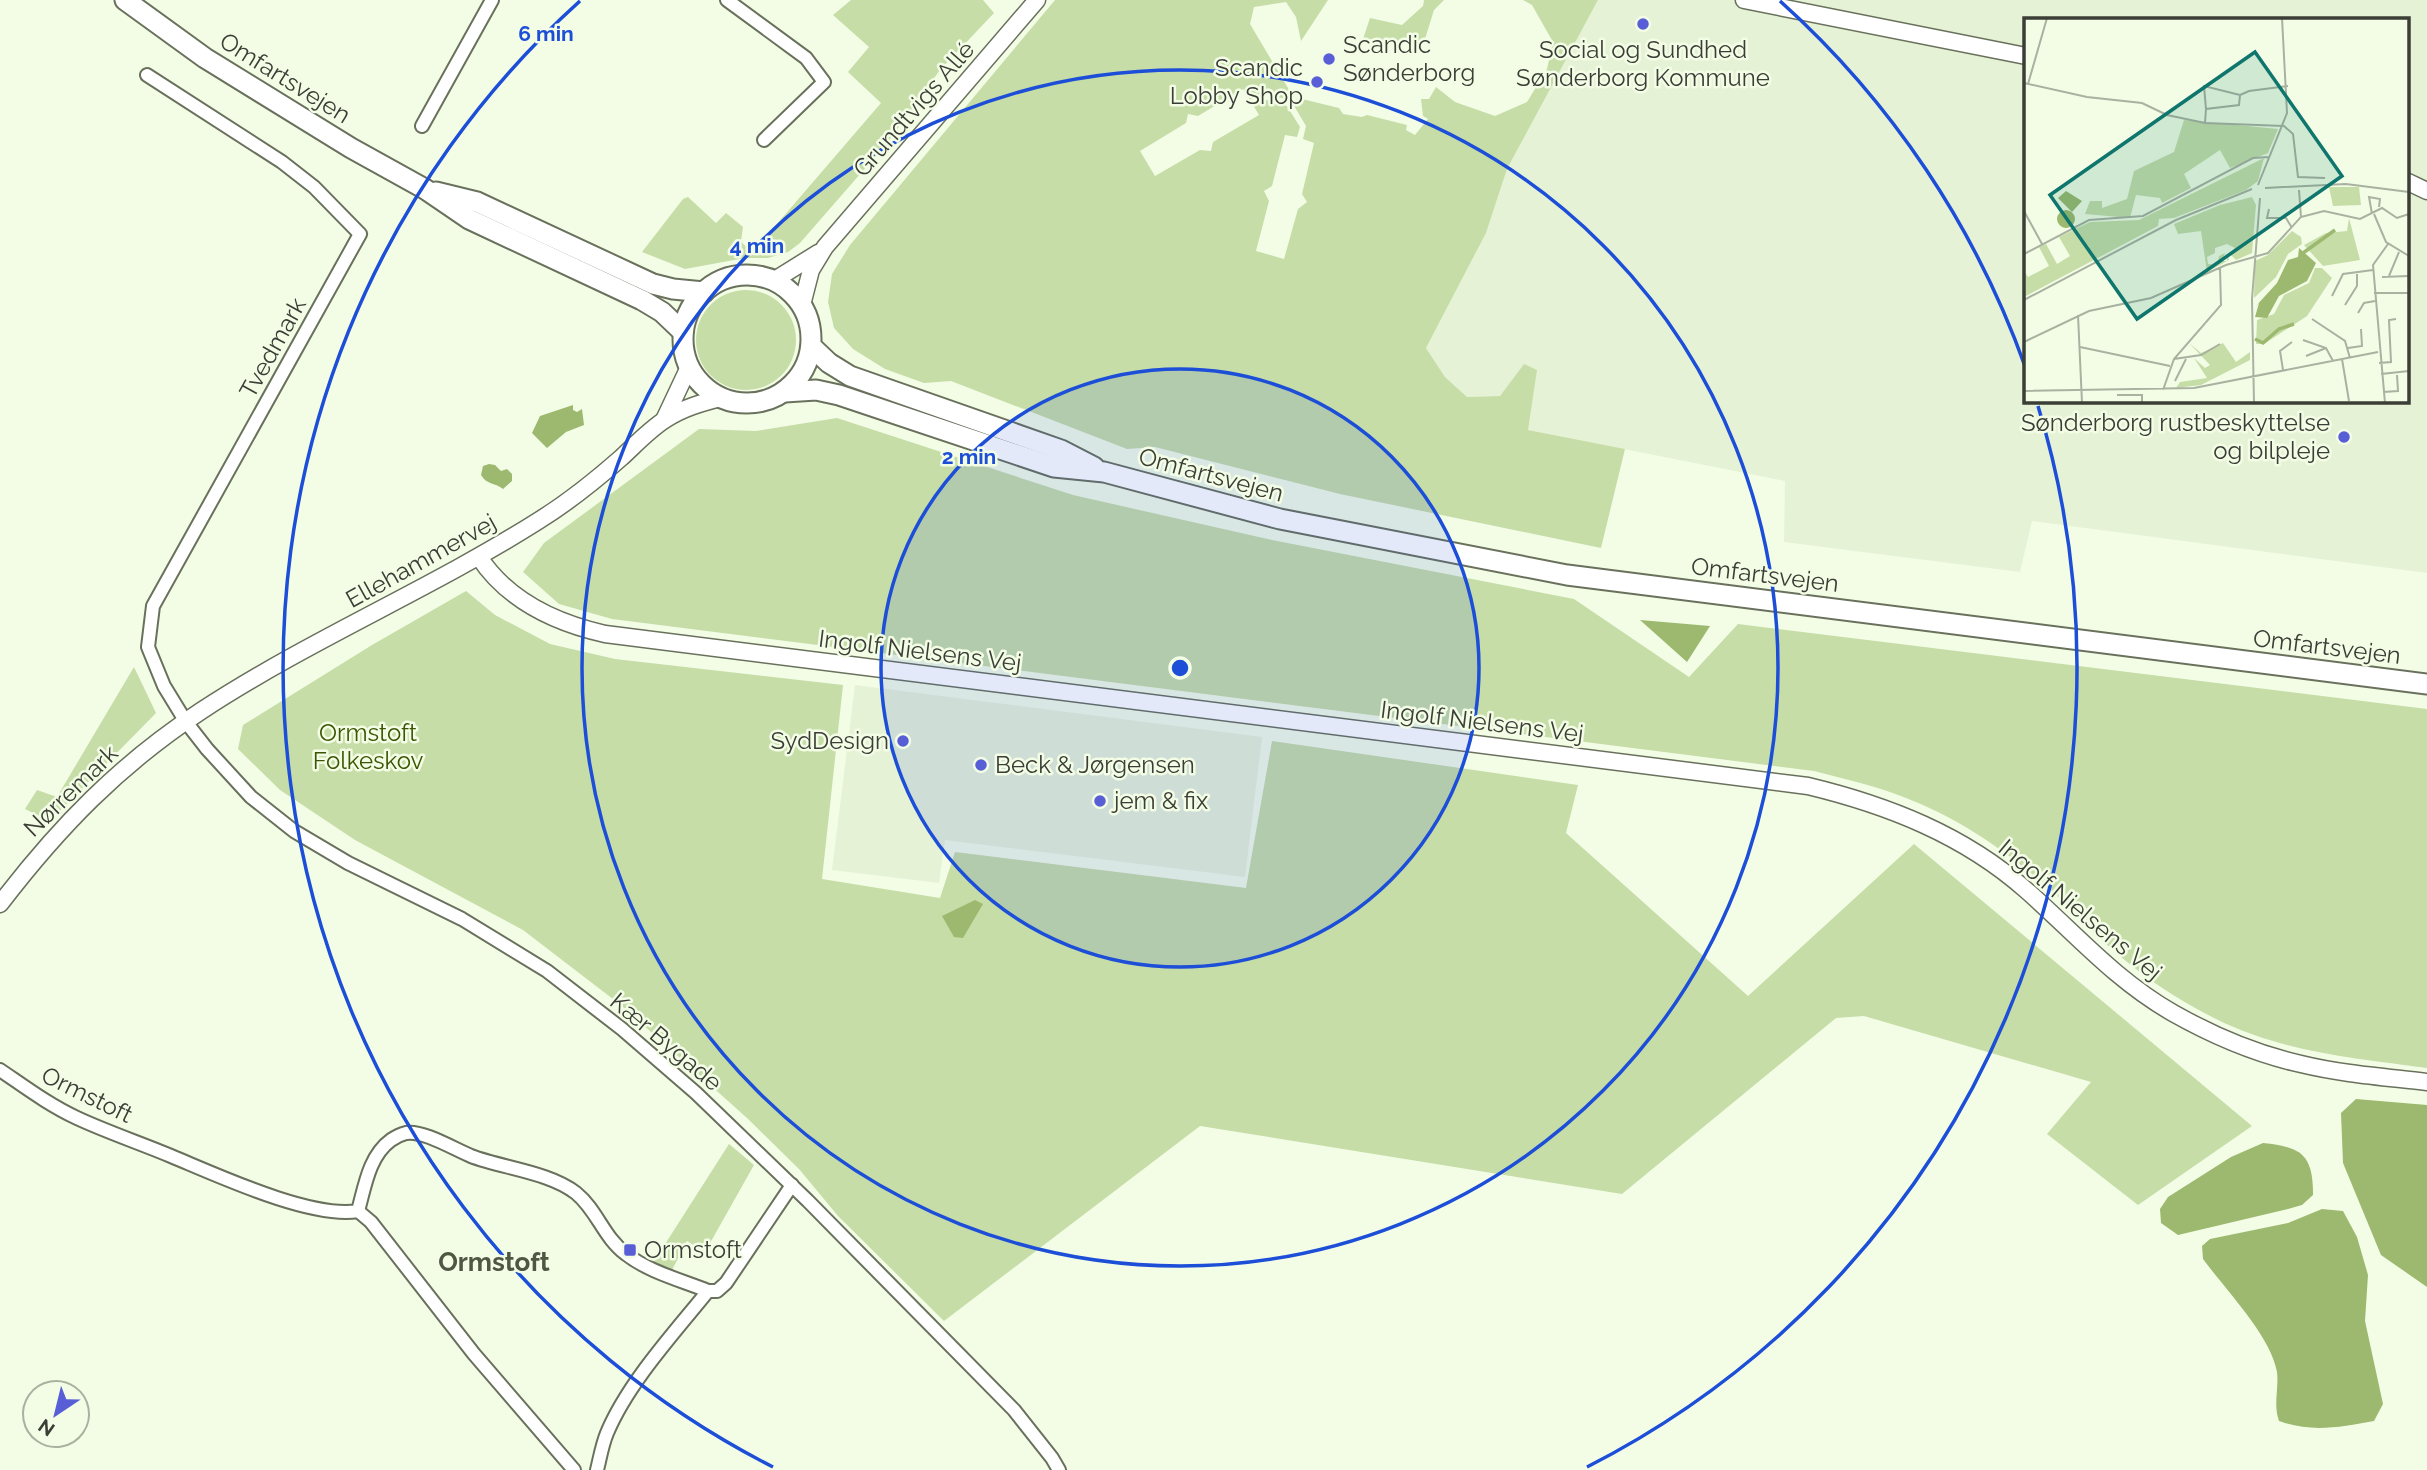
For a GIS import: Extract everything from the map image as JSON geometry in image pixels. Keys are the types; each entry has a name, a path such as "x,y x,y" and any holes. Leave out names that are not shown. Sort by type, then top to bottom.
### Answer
{"main road":[{"name":"Omfartsvejen","path":"125,0 205,58 351,148 425,189 469,219 642,300 684,331"},
{"name":"Omfartsvejen","path":"425,189 477,202 653,284 704,292"},
{"path":"752,275 773,281 791,292 802,305 811,329 809,357 800,377 785,392 767,401 748,404 720,398 705,388 689,367 685,355 684,331 690,310 704,292 731,277 752,275"},
{"name":"Omfartsvejen","path":"811,346 829,363 850,376 1061,450 1104,472"},
{"name":"Omfartsvejen","path":"785,392 816,390 839,395 1054,467 1104,472 1280,519 1567,575 2427,684"}],"street":[{"path":"422,126 492,0"},
{"path":"727,0 806,58 824,82 764,140"},
{"name":"Grundtvigs Allé","path":"802,305 811,271 825,247 1037,0"},
{"path":"1744,0 2024,57"},
{"name":"Tvedmark","path":"148,75 282,162 314,187 360,234 153,606 148,647 164,686 186,722"},
{"path":"2410,183 2427,191"},
{"name":"Grundtvigs Allé","path":"773,281 800,266 825,247"},
{"name":"Ellehammervej","path":"664,420 689,367"},
{"name":"Ellehammervej","path":"186,722 297,653 479,557 541,520 664,420 700,403 720,398"},
{"name":"Ingolf Nielsens Vej","path":"479,557 502,585 540,612 572,627 605,635 1808,786 1855,797 1923,824 1987,860 2025,889 2096,958 2132,987 2171,1012 2212,1033 2255,1051 2300,1064 2427,1082"},
{"name":"Nørremark","path":"0,904 34,859 81,807 130,763 186,722"},
{"name":"Kær Bygade","path":"186,722 251,797 294,831 348,863 462,919 547,971 622,1029 696,1093 792,1185 1014,1409 1059,1470"},
{"name":"Ormstoft","path":"0,1070 37,1096 76,1118 260,1192 330,1212 358,1211"},
{"path":"574,1470 474,1354 371,1222 358,1211 371,1167 379,1152 391,1140 406,1133 424,1136 474,1157 556,1182 573,1190 586,1202 616,1245 627,1255 708,1291 717,1291 726,1283 792,1185"},
{"path":"597,1470 606,1435 619,1409 660,1350 708,1291"}],"shaded area":[{"path":"1598,0 2427,0 2427,573 2032,521 2020,572 1784,542 1785,481 1528,430 1524,364 1500,396 1467,397 1445,377 1426,348 1486,233 1507,169"},
{"path":"573,405 573,410 577,412 582,409 584,425 566,432 547,448 532,433 540,416"},
{"path":"495,465 501,471 507,469 512,474 512,481 503,489 481,475 483,466"},
{"path":"1640,620 1710,626 1687,662"},
{"path":"855,685 1262,737 1245,877 945,840 939,883 832,870"},
{"path":"975,900 983,904 963,938 954,937 942,916"},
{"path":"2356,1099 2427,1105 2427,1287 2381,1255 2343,1163 2341,1113"},
{"path":"2263,1143 2287,1147 2303,1156 2307,1162 2311,1171 2313,1195 2302,1205 2178,1235 2161,1223 2160,1209 2168,1197 2231,1157"},
{"path":"2322,1209 2343,1211 2357,1237 2368,1275 2365,1321 2383,1404 2374,1421 2314,1428 2279,1421 2276,1409 2277,1372 2273,1358 2257,1328 2203,1259 2202,1246 2210,1239 2288,1223"}],"green space":[{"path":"851,0 983,0 994,13 940,70 888,142 800,243 788,252 768,258 745,258 685,269 642,252 683,199 688,197 716,223 726,213 743,227 741,241 746,246 755,251 763,249 770,232 881,103 848,72 869,47 833,15"},
{"path":"1055,0 1328,0 1301,41 1296,17 1286,2 1254,7 1250,24 1291,93 1286,99 1262,93 1250,100 1243,89 1198,116 1188,114 1186,123 1140,151 1155,176 1200,150 1211,151 1213,142 1259,115 1253,105 1263,99 1287,106 1300,127 1297,137 1285,135 1272,186 1264,191 1269,201 1256,251 1284,259 1298,209 1307,202 1302,194 1314,143 1303,139 1306,126 1293,104 1298,98 1339,108 1343,114 1362,117 1367,115 1407,125 1406,130 1415,135 1428,119 1423,116 1421,99 1429,99 1436,87 1455,102 1495,116 1527,102 1547,69 1553,42 1532,5 1523,0 1598,0 1507,169 1486,233 1426,348 1445,377 1467,397 1500,396 1524,364 1537,370 1528,430 1625,449 1601,548 1340,494 1155,447 1127,449 951,381 924,383 885,369 853,349 834,328 828,302 832,274 850,245"},
{"path":"1424,0 1444,0 1434,10 1424,42 1363,39 1370,18 1402,25 1423,6"},
{"path":"746,290 765,294 781,305 792,321 796,340 792,359 781,375 765,386 746,390 727,386 711,375 700,359 696,340 700,321 711,305 727,294"},
{"path":"837,418 1073,495 1272,540 1574,599 1689,677 1738,624 2427,709 2427,1068 2346,1057 2293,1046 2241,1030 2201,1012 2132,966 2045,885 1979,836 1925,806 1849,780 1814,771 612,619 559,604 523,572 544,543 699,429 756,431"},
{"name":"Ormstoft Folkeskov","path":"466,591 495,615 550,644 615,659 843,685 822,879 940,898 955,852 1246,888 1272,741 1578,785 1566,833 1748,996 1914,844 2252,1126 2138,1205 2047,1134 2091,1082 1864,1016 1836,1018 1622,1194 1200,1126 944,1321 838,1216 799,1169 747,1118 622,1006 523,930 355,840 280,790 238,749 243,725 372,645"},
{"path":"134,667 156,713 50,821 25,809 37,790 57,797"},
{"path":"729,1144 754,1165 705,1252 687,1241 671,1272 653,1263"}],"place":[{"name":"Social og Sundhed Sønderborg Kommune","path":"1643,24"},
{"name":"Scandic Sønderborg","path":"1329,59"},
{"name":"Scandic Lobby Shop","path":"1317,82"},
{"name":"Sønderborg rustbeskyttelse og bilpleje","path":"2344,437"},
{"name":"SydDesign","path":"903,741"},
{"name":"Beck & Jørgensen","path":"981,765"},
{"name":"jem & fix","path":"1100,801"},
{"name":"Ormstoft","path":"630,1250"}],"district":[{"name":"Ormstoft","path":"494,1262"}]}
